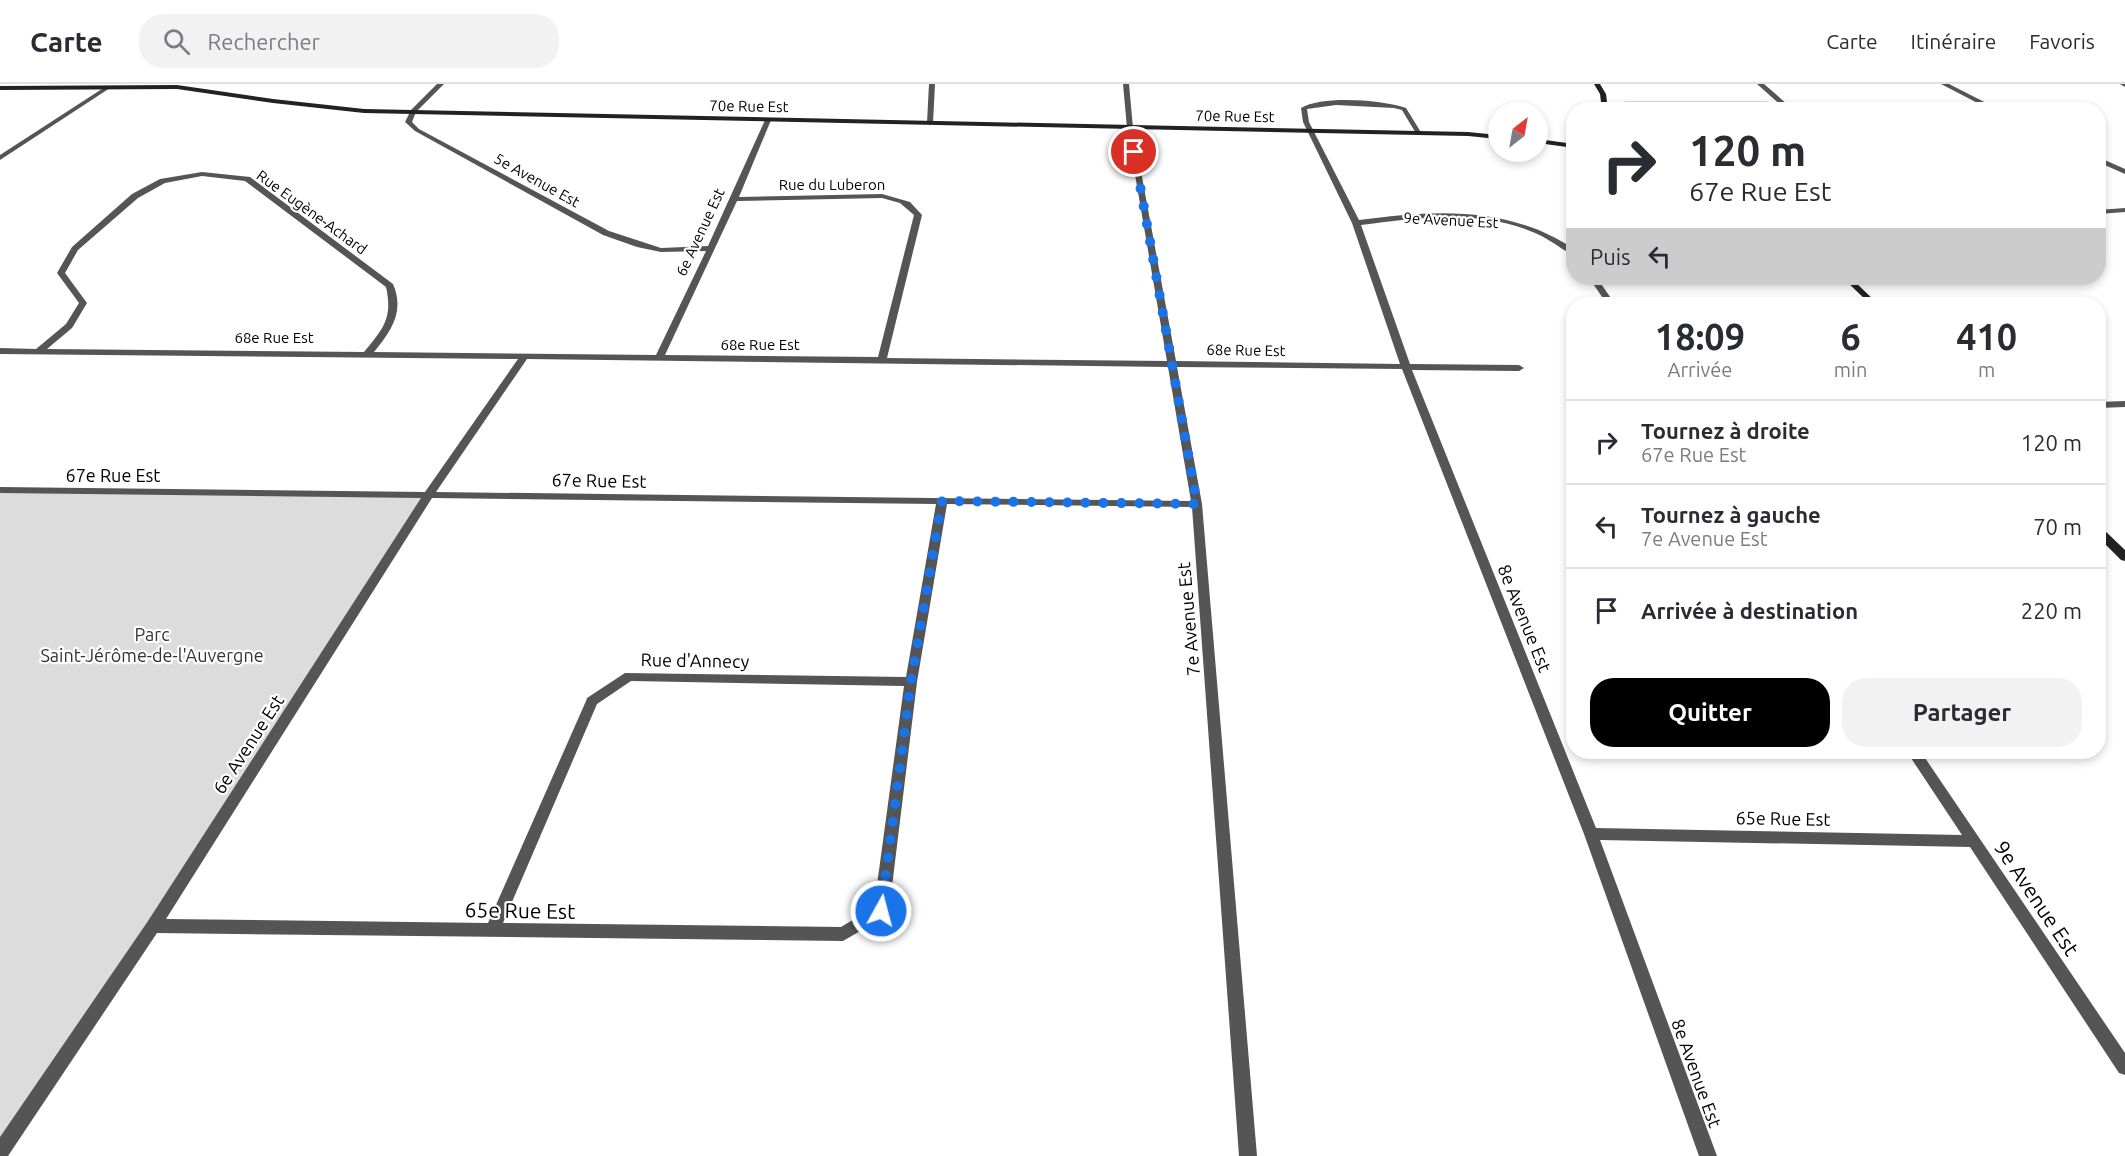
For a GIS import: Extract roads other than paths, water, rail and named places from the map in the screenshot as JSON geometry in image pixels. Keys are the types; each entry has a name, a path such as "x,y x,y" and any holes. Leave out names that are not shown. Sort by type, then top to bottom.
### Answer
{"street":[{"path":"413,111 441,84"},
{"path":"930,123 932,84"},
{"name":"7e Avenue Est","path":"1126,84 1130,128 1197,504 1248,1156"},
{"path":"1597,84 1603,94 1604,102"},
{"path":"1760,84 1781,102"},
{"path":"1944,84 1981,102"},
{"name":"70e Rue Est","path":"0,88 177,87 364,111 1310,130 1488,136"},
{"path":"0,158 107,88"},
{"path":"1310,130 1304,108 1311,105 1386,106 1404,109 1419,134"},
{"name":"5e Avenue Est","path":"413,111 408,122 417,130 606,233 661,250 710,248"},
{"name":"6e Avenue Est","path":"659,358 735,199 768,120"},
{"name":"8e Avenue Est","path":"1310,130 1356,223 1406,367 1591,834 1708,1156"},
{"path":"1548,142 1566,145"},
{"path":"2106,163 2125,172"},
{"name":"Rue Eugène-Achard","path":"39,351 69,326 82,303 61,273 75,249 147,188 180,177 202,174 247,179 390,286 396,305 388,328 368,353"},
{"name":"Rue du Luberon","path":"735,199 882,196 897,198 914,207 918,215 882,360"},
{"path":"2106,211 2125,210"},
{"name":"9e Avenue Est","path":"1356,223 1395,217 1487,218 1534,229 1558,240 1566,246"},
{"path":"1854,285 1867,297"},
{"name":"68e Rue Est","path":"0,351 368,353 1519,368"},
{"name":"6e Avenue Est","path":"0,1152 153,926 429,494 525,355"},
{"path":"2106,405 2125,404"},
{"name":"67e Rue Est","path":"0,490 1197,504"},
{"path":"911,682 942,501"},
{"path":"2106,538 2125,557"},
{"name":"Rue d'Annecy","path":"492,931 592,701 629,676 911,682"},
{"name":"65e Rue Est","path":"153,926 843,934 881,911 911,682"},
{"name":"9e Avenue Est","path":"1919,759 2125,1067"},
{"name":"65e Rue Est","path":"1591,834 1974,841"}],"park label":[{"name":"Parc Saint-Jérôme-de-l'Auvergne","path":"152,644"}]}
